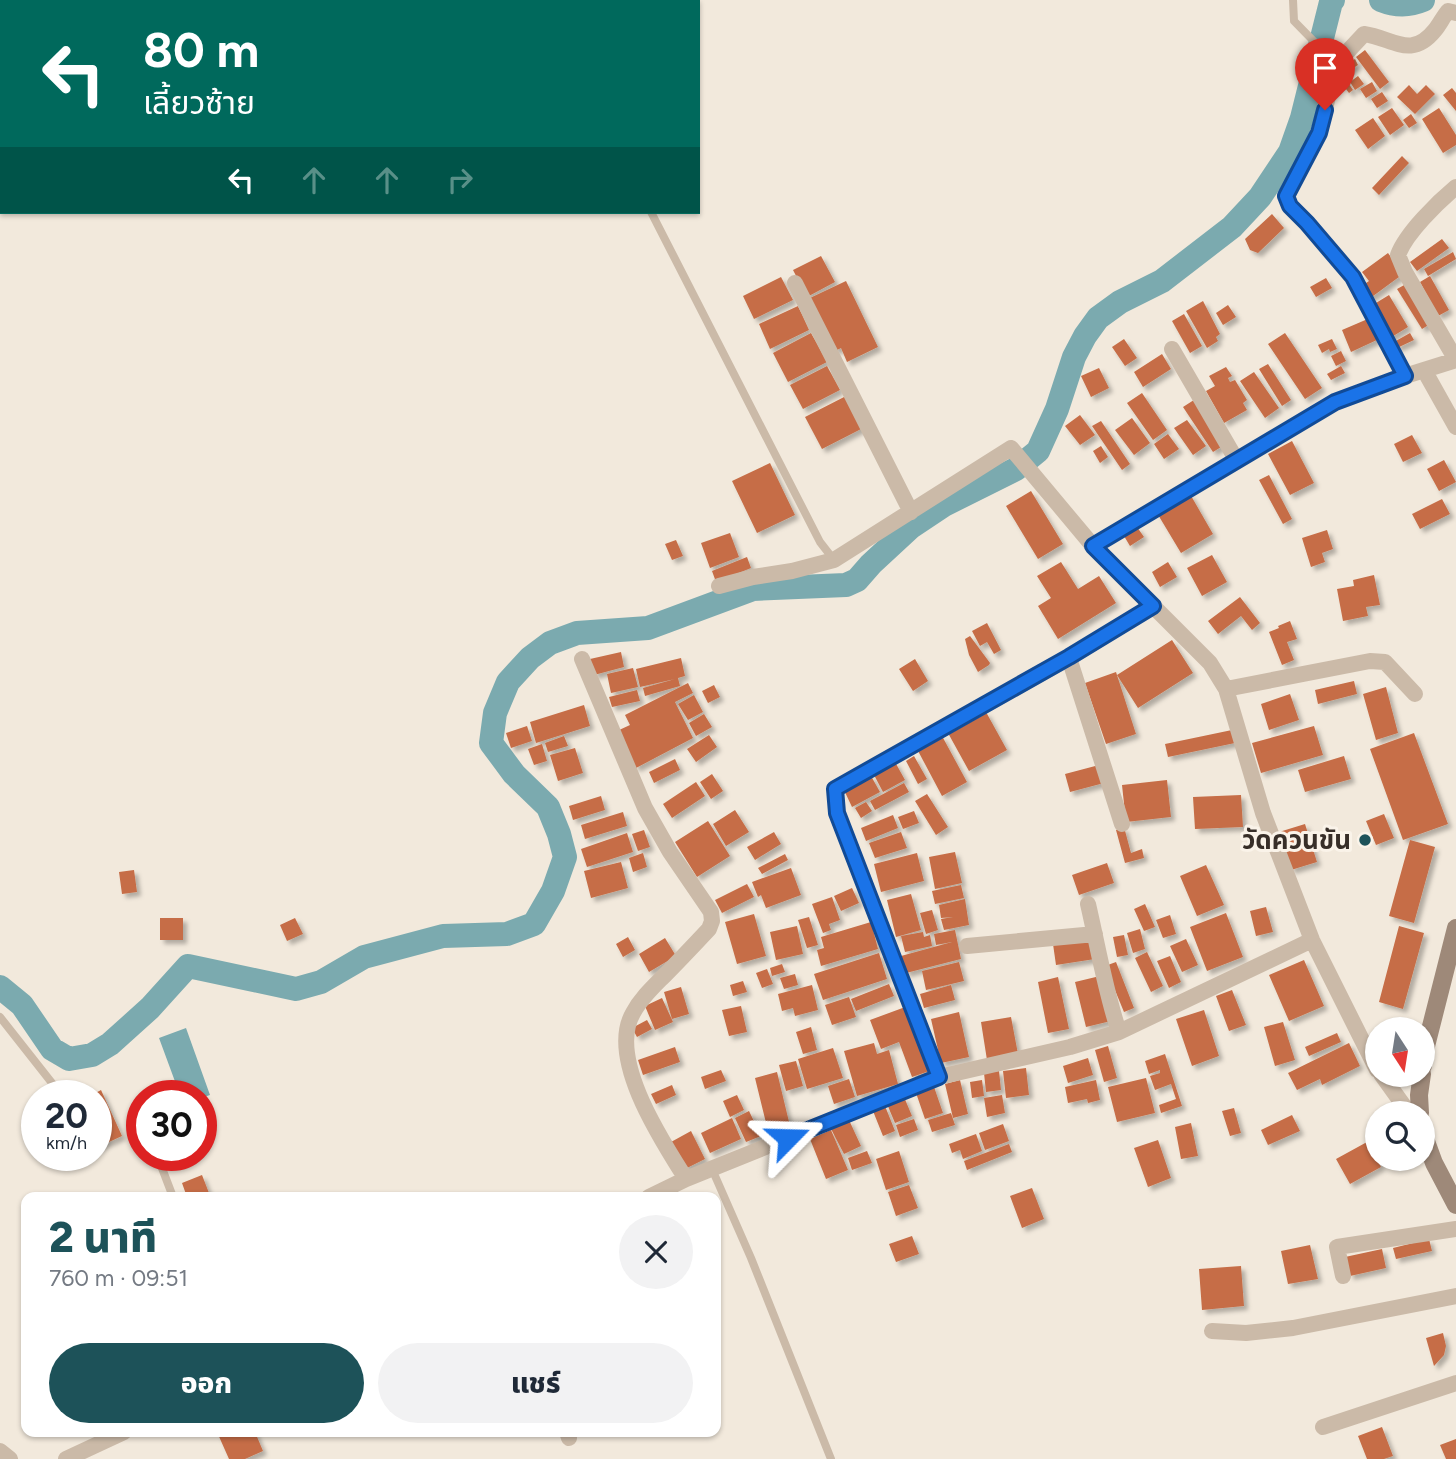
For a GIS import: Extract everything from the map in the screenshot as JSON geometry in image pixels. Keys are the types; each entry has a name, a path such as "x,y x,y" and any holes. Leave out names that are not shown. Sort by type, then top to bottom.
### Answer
{"main road":[{"path":"1433,1017 1456,928"},
{"path":"1435,1167 1456,1205"}],"street":[{"path":"1405,376 1353,277 1290,206 1286,196 1319,133 1333,61 1364,34 1406,46 1419,45 1436,29 1448,11 1456,13"},
{"path":"1093,546 1335,402 1456,360 1398,255 1405,242 1439,201 1456,187"},
{"path":"794,283 911,512"},
{"path":"1172,349 1237,461"},
{"path":"1424,370 1456,427"},
{"path":"719,586 834,560 1011,448 1093,546 1210,663 1226,689 1264,813 1312,940 1365,1046"},
{"path":"939,1077 837,813 835,789 1069,657 1153,606"},
{"path":"1069,657 1122,824"},
{"path":"582,659 645,808 670,852 711,912 709,929 643,998 627,1026 626,1039 633,1076 645,1111 686,1179"},
{"path":"1226,689 1370,661 1385,662 1415,694"},
{"path":"1088,904 1108,1000 1119,1032"},
{"path":"967,946 1095,934"},
{"path":"659,1192 939,1077 1070,1047 1119,1032 1312,940"},
{"path":"1343,1276 1337,1247 1456,1229"},
{"path":"1212,1331 1246,1333 1293,1328 1456,1296"},
{"path":"1323,1427 1456,1383"},
{"path":"66,1459 113,1437"},
{"path":"0,1451 10,1459"}],"lane":[{"path":"1293,0 1294,21 1333,61"},
{"path":"652,214 820,542 834,560"},
{"path":"0,1017 49,1080"},
{"path":"712,1169 751,1258 831,1459"},
{"path":"163,1171 171,1192"}],"water":[{"path":"186,1028 205,1080 174,1080 159,1038"}],"building":[{"path":"1365,50 1389,82 1380,89 1356,57"},
{"path":"1355,59 1358,65 1344,74 1340,69"},
{"path":"1342,74 1353,90 1349,93 1337,77"},
{"path":"1358,76 1364,84 1355,90 1350,82"},
{"path":"1372,82 1377,91 1366,98 1360,89"},
{"path":"1409,85 1417,94 1426,85 1435,94 1415,114 1397,97"},
{"path":"1452,88 1456,93 1456,111 1443,95"},
{"path":"1382,92 1388,101 1377,108 1371,99"},
{"path":"1392,108 1404,125 1390,135 1378,117"},
{"path":"1439,108 1456,135 1456,145 1443,153 1422,119"},
{"path":"1411,114 1417,123 1409,128 1403,120"},
{"path":"1373,118 1385,136 1368,149 1355,130"},
{"path":"1402,156 1409,163 1379,195 1372,188"},
{"path":"1272,214 1284,228 1258,253 1250,250 1245,239"},
{"path":"1442,239 1449,248 1417,271 1410,262"},
{"path":"1453,252 1456,259 1428,276 1424,269"},
{"path":"1388,253 1403,274 1369,299 1360,287 1369,281 1362,272"},
{"path":"821,256 835,282 807,297 793,270"},
{"path":"1430,276 1449,310 1438,316 1420,282"},
{"path":"781,277 793,300 754,319 743,296"},
{"path":"1326,278 1332,288 1316,297 1310,287"},
{"path":"846,281 878,347 847,362 841,348 835,351 810,298"},
{"path":"1406,284 1430,324 1422,329 1397,289"},
{"path":"1389,295 1408,327 1390,338 1371,306"},
{"path":"1203,301 1220,334 1216,337 1218,341 1207,348 1186,311"},
{"path":"1228,305 1236,317 1223,325 1216,313"},
{"path":"798,306 809,330 770,349 759,324"},
{"path":"1184,314 1202,346 1190,353 1172,321"},
{"path":"1370,318 1379,339 1351,352 1342,330"},
{"path":"811,333 827,362 788,382 773,353"},
{"path":"1285,333 1322,388 1305,399 1268,344"},
{"path":"1410,333 1414,340 1397,348 1394,342"},
{"path":"1124,339 1137,358 1125,366 1112,347"},
{"path":"1332,339 1337,349 1322,353 1318,345"},
{"path":"1341,351 1346,361 1336,366 1331,356"},
{"path":"1162,354 1171,369 1143,387 1134,372"},
{"path":"1268,364 1291,400 1282,406 1259,369"},
{"path":"827,366 840,390 803,409 790,385"},
{"path":"1341,366 1345,373 1331,380 1327,374"},
{"path":"1226,367 1232,376 1228,378 1230,382 1235,380 1247,400 1243,403 1247,410 1224,423 1206,391 1215,386 1209,376"},
{"path":"1099,368 1109,388 1091,397 1081,376"},
{"path":"1254,372 1279,408 1265,418 1240,381"},
{"path":"1142,393 1167,430 1153,440 1127,403"},
{"path":"846,396 863,428 822,449 805,417"},
{"path":"1197,398 1226,444 1213,452 1183,407"},
{"path":"1080,415 1095,435 1080,445 1065,426"},
{"path":"1132,418 1150,443 1134,455 1115,430"},
{"path":"1187,420 1206,446 1193,455 1174,428"},
{"path":"1101,421 1130,464 1122,470 1092,426"},
{"path":"1168,434 1179,449 1164,459 1154,444"},
{"path":"1412,435 1422,453 1403,462 1394,444"},
{"path":"1292,441 1314,483 1290,495 1268,454"},
{"path":"1101,446 1108,457 1100,463 1093,451"},
{"path":"1444,460 1456,482 1439,491 1427,469"},
{"path":"770,463 795,515 757,533 732,481"},
{"path":"1269,475 1292,519 1283,524 1259,480"},
{"path":"1031,491 1063,544 1038,559 1006,506"},
{"path":"1190,494 1213,534 1181,553 1157,513"},
{"path":"1442,499 1450,514 1420,529 1412,514"},
{"path":"1137,527 1144,537 1130,546 1124,536"},
{"path":"1327,530 1333,549 1322,553 1325,562 1311,567 1302,538"},
{"path":"730,533 739,557 710,568 701,543"},
{"path":"676,540 683,556 672,560 665,544"},
{"path":"1212,555 1227,582 1202,596 1187,568"},
{"path":"747,557 751,568 716,582 712,571"},
{"path":"1061,562 1078,589 1099,576 1116,603 1058,639 1038,606 1051,598 1037,576"},
{"path":"1168,562 1177,577 1160,587 1152,572"},
{"path":"1374,575 1380,605 1366,607 1368,616 1343,621 1337,589 1354,586 1353,580"},
{"path":"1240,597 1260,623 1252,630 1241,616 1218,634 1208,621"},
{"path":"1290,621 1297,639 1287,642 1294,660 1282,665 1269,632"},
{"path":"987,623 1001,650 994,654 987,642 980,646 972,631"},
{"path":"970,636 990,663 978,672 969,655 965,639"},
{"path":"1172,640 1193,673 1138,708 1117,675"},
{"path":"621,652 624,667 594,675 590,659"},
{"path":"681,658 685,676 678,678 680,686 645,696 643,688 675,679 640,687 636,669"},
{"path":"915,659 928,681 913,691 899,669"},
{"path":"633,668 638,687 611,693 607,674"},
{"path":"1116,672 1136,734 1106,744 1085,683"},
{"path":"1354,681 1357,694 1318,704 1315,690"},
{"path":"688,683 693,693 675,702 693,738 636,768 617,731 630,725 625,715"},
{"path":"714,685 720,697 708,703 702,691"},
{"path":"1386,687 1398,733 1376,740 1363,694"},
{"path":"637,690 640,701 612,707 609,697"},
{"path":"1290,694 1299,720 1269,730 1261,704"},
{"path":"694,695 703,712 688,720 678,704"},
{"path":"584,705 590,726 536,743 530,722"},
{"path":"986,712 1007,750 969,771 948,733"},
{"path":"704,714 712,727 696,736 689,723"},
{"path":"527,726 532,741 511,748 506,733"},
{"path":"1314,726 1323,755 1261,773 1252,743"},
{"path":"1232,730 1235,743 1168,757 1165,744"},
{"path":"1414,733 1448,824 1403,840 1370,749"},
{"path":"709,735 717,747 696,762 687,749"},
{"path":"564,736 568,746 548,752 545,743"},
{"path":"942,736 967,782 942,796 917,749"},
{"path":"542,744 547,761 534,765 528,749"},
{"path":"575,748 583,773 558,781 550,755"},
{"path":"914,756 927,779 918,784 906,761"},
{"path":"1344,756 1351,779 1305,792 1298,770"},
{"path":"675,759 680,770 654,783 649,772"},
{"path":"895,762 905,780 883,792 873,773"},
{"path":"1099,765 1104,783 1070,792 1065,774"},
{"path":"712,774 723,791 711,799 700,782"},
{"path":"871,776 880,792 852,807 844,790"},
{"path":"1167,780 1171,817 1126,822 1122,785"},
{"path":"696,782 705,796 672,818 663,804"},
{"path":"904,783 909,792 875,810 870,801"},
{"path":"927,794 948,827 936,835 915,801"},
{"path":"1241,795 1243,827 1195,829 1193,797"},
{"path":"601,796 605,810 573,820 569,806"},
{"path":"866,802 872,811 861,818 855,808"},
{"path":"735,810 749,832 726,846 713,824"},
{"path":"914,811 919,823 903,829 898,817"},
{"path":"623,812 627,826 585,839 581,825"},
{"path":"1384,814 1394,838 1376,845 1366,821"},
{"path":"893,815 898,828 866,841 861,828"},
{"path":"708,821 730,856 697,877 675,842"},
{"path":"1305,824 1317,862 1291,870 1279,832"},
{"path":"1124,827 1131,853 1142,849 1144,858 1125,863 1116,830"},
{"path":"644,830 650,847 638,851 632,834"},
{"path":"774,832 781,844 755,860 747,847"},
{"path":"901,832 907,848 875,858 869,843"},
{"path":"627,833 633,852 587,867 581,849"},
{"path":"1410,840 1435,847 1414,923 1389,916"},
{"path":"955,852 962,883 935,889 929,857"},
{"path":"643,853 647,867 633,872 629,858"},
{"path":"917,853 924,881 881,892 874,864"},
{"path":"785,854 788,860 762,874 758,868"},
{"path":"621,862 628,888 591,898 584,871"},
{"path":"1107,863 1114,883 1079,895 1072,875"},
{"path":"1206,865 1224,905 1197,916 1180,876"},
{"path":"791,868 801,895 766,908 752,882"},
{"path":"134,870 137,892 122,894 119,872"},
{"path":"747,884 754,897 722,913 715,900"},
{"path":"961,885 964,898 935,904 932,891"},
{"path":"852,888 859,903 841,911 834,896"},
{"path":"911,894 921,930 896,937 887,900"},
{"path":"832,897 840,920 829,924 831,930 823,933 812,904"},
{"path":"965,899 969,925 944,930 941,919 953,917 941,918 939,905"},
{"path":"1145,904 1155,927 1144,931 1134,909"},
{"path":"1266,907 1273,932 1256,936 1250,911"},
{"path":"932,910 938,930 926,934 920,913"},
{"path":"1226,913 1243,957 1207,971 1190,927"},
{"path":"754,914 766,956 737,964 725,922"},
{"path":"1170,915 1176,934 1163,938 1156,920"},
{"path":"809,917 818,945 807,948 798,920"},
{"path":"160,918 183,918 183,940 160,940"},
{"path":"295,918 303,934 287,941 280,925"},
{"path":"871,922 878,949 821,966 817,950 824,948 821,937"},
{"path":"797,926 803,954 776,960 770,932"},
{"path":"1399,926 1424,933 1403,1009 1379,1002"},
{"path":"1140,929 1145,949 1133,953 1127,933"},
{"path":"955,930 961,959 906,973 901,956 952,942 936,945 934,934"},
{"path":"923,932 924,937 930,935 932,946 905,952 901,936"},
{"path":"1124,935 1128,955 1117,957 1113,937"},
{"path":"628,937 635,950 623,957 616,944"},
{"path":"665,938 676,956 649,972 639,954"},
{"path":"1091,938 1095,959 1056,965 1053,944"},
{"path":"1186,939 1198,965 1182,972 1170,946"},
{"path":"1147,952 1163,986 1151,992 1135,958"},
{"path":"879,953 887,979 823,1000 814,974"},
{"path":"1170,956 1181,982 1169,988 1157,961"},
{"path":"1304,960 1324,1006 1289,1021 1269,975"},
{"path":"959,962 964,981 926,990 922,971"},
{"path":"1116,962 1134,1008 1124,1012 1105,966"},
{"path":"782,964 785,972 772,976 770,968"},
{"path":"767,969 773,984 762,988 756,973"},
{"path":"795,974 798,985 784,989 780,978"},
{"path":"1100,976 1111,1021 1086,1027 1075,982"},
{"path":"1058,977 1069,1029 1048,1033 1038,982"},
{"path":"743,981 747,992 733,996 730,985"},
{"path":"889,984 894,996 856,1011 851,999"},
{"path":"812,985 818,1010 795,1016 793,1008 782,1011 778,994"},
{"path":"951,985 955,1000 924,1008 920,994"},
{"path":"681,987 689,1014 672,1019 664,992"},
{"path":"1232,990 1246,1025 1229,1031 1216,996"},
{"path":"849,997 856,1017 832,1025 825,1005"},
{"path":"662,998 673,1022 655,1030 645,1006"},
{"path":"741,1006 747,1032 729,1036 722,1010"},
{"path":"908,1006 932,1070 912,1077 899,1042 881,1049 870,1020"},
{"path":"1204,1010 1219,1056 1192,1066 1176,1019"},
{"path":"959,1012 969,1057 941,1063 931,1019"},
{"path":"1011,1017 1018,1054 987,1060 981,1022"},
{"path":"647,1020 652,1029 637,1037 632,1028"},
{"path":"1283,1022 1295,1060 1275,1066 1264,1027"},
{"path":"811,1027 817,1050 803,1054 796,1032"},
{"path":"1337,1033 1341,1042 1309,1056 1305,1047"},
{"path":"874,1043 877,1054 889,1050 898,1084 857,1096 844,1051"},
{"path":"1349,1043 1360,1066 1322,1085 1320,1079 1297,1090 1288,1073"},
{"path":"1108,1046 1117,1078 1104,1082 1095,1050"},
{"path":"675,1047 680,1062 643,1075 638,1060"},
{"path":"833,1048 843,1078 807,1089 798,1059"},
{"path":"1165,1054 1182,1106 1161,1113 1159,1105 1176,1099 1171,1084 1155,1090 1150,1076 1160,1073 1160,1070 1149,1074 1145,1061"},
{"path":"1088,1058 1093,1075 1068,1083 1063,1066"},
{"path":"796,1061 803,1086 786,1091 779,1065"},
{"path":"1026,1068 1029,1095 1006,1098 1003,1071"},
{"path":"721,1070 726,1081 705,1089 701,1077"},
{"path":"999,1071 1001,1090 986,1092 984,1073"},
{"path":"777,1072 790,1126 768,1131 755,1078"},
{"path":"1146,1078 1155,1113 1117,1122 1108,1087"},
{"path":"849,1079 855,1097 834,1104 828,1086"},
{"path":"960,1080 968,1114 953,1118 945,1084"},
{"path":"982,1080 984,1096 972,1098 970,1082"},
{"path":"1096,1080 1100,1100 1088,1103 1087,1099 1068,1103 1065,1087"},
{"path":"933,1084 943,1113 925,1119 915,1090"},
{"path":"672,1085 676,1095 656,1104 651,1094"},
{"path":"737,1095 744,1110 730,1117 723,1101"},
{"path":"1002,1095 1005,1113 987,1117 984,1098"},
{"path":"904,1097 912,1116 895,1123 887,1104"},
{"path":"885,1106 895,1131 883,1136 873,1111"},
{"path":"1234,1108 1241,1133 1230,1136 1222,1111"},
{"path":"749,1111 761,1136 746,1142 735,1118"},
{"path":"951,1113 955,1125 932,1132 928,1120"},
{"path":"112,1114 122,1136 112,1141"},
{"path":"1292,1115 1300,1131 1268,1145 1261,1130"},
{"path":"732,1118 741,1139 710,1153 701,1133"},
{"path":"914,1119 918,1130 900,1137 896,1125"},
{"path":"849,1120 861,1146 844,1154 831,1129"},
{"path":"1191,1123 1198,1156 1181,1159 1175,1127"},
{"path":"1003,1124 1009,1141 985,1150 979,1133"},
{"path":"831,1130 848,1170 826,1179 810,1139"},
{"path":"691,1131 705,1159 685,1169 671,1142"},
{"path":"976,1134 982,1151 963,1159 960,1150 952,1153 949,1144"},
{"path":"1158,1140 1171,1178 1148,1187 1134,1148"},
{"path":"1365,1143 1365,1171 1374,1171 1350,1184 1336,1159"},
{"path":"1009,1144 1012,1152 967,1170 964,1161"},
{"path":"867,1151 872,1163 852,1170 848,1158"},
{"path":"899,1151 909,1182 886,1190 876,1159"},
{"path":"202,1175 209,1192 185,1192 182,1183"},
{"path":"909,1185 918,1208 896,1216 888,1192"},
{"path":"1032,1188 1044,1219 1022,1228 1010,1196"},
{"path":"912,1236 919,1254 896,1262 889,1244"},
{"path":"1429,1239 1432,1251 1396,1259 1393,1248"},
{"path":"1310,1245 1318,1279 1288,1284 1281,1251"},
{"path":"1382,1249 1386,1268 1350,1276 1345,1257"},
{"path":"1241,1266 1244,1306 1202,1310 1199,1269"},
{"path":"1443,1333 1446,1346 1444,1355 1434,1366 1426,1338"},
{"path":"1382,1427 1393,1456 1367,1459 1358,1436"},
{"path":"219,1437 257,1437 263,1451 245,1459 229,1459"},
{"path":"1456,1439 1456,1459 1446,1459 1440,1445"}],"waterway":[{"path":"0,987 22,1005 52,1049 69,1059 92,1055 110,1044 150,1008 188,966 296,989 321,982 364,957 443,936 507,934 534,924 553,891 565,857 548,807 514,774 491,743 495,713 508,682 530,658 550,643 577,633 648,628 753,589 846,585 857,580 911,527 944,505 1016,469 1038,451 1057,409 1074,357 1098,318 1120,302 1162,281 1232,227 1260,197 1290,152 1302,118 1333,0"},
{"path":"1381,0 1402,4 1423,0"}],"place":[{"name":"วัดควนขัน","path":"1365,840"}],"route":[{"path":"788,1138 939,1077 837,813 835,789 1069,657 1153,606 1093,546 1335,402 1405,376 1353,277 1290,206 1286,196 1319,133 1325,110"}]}
